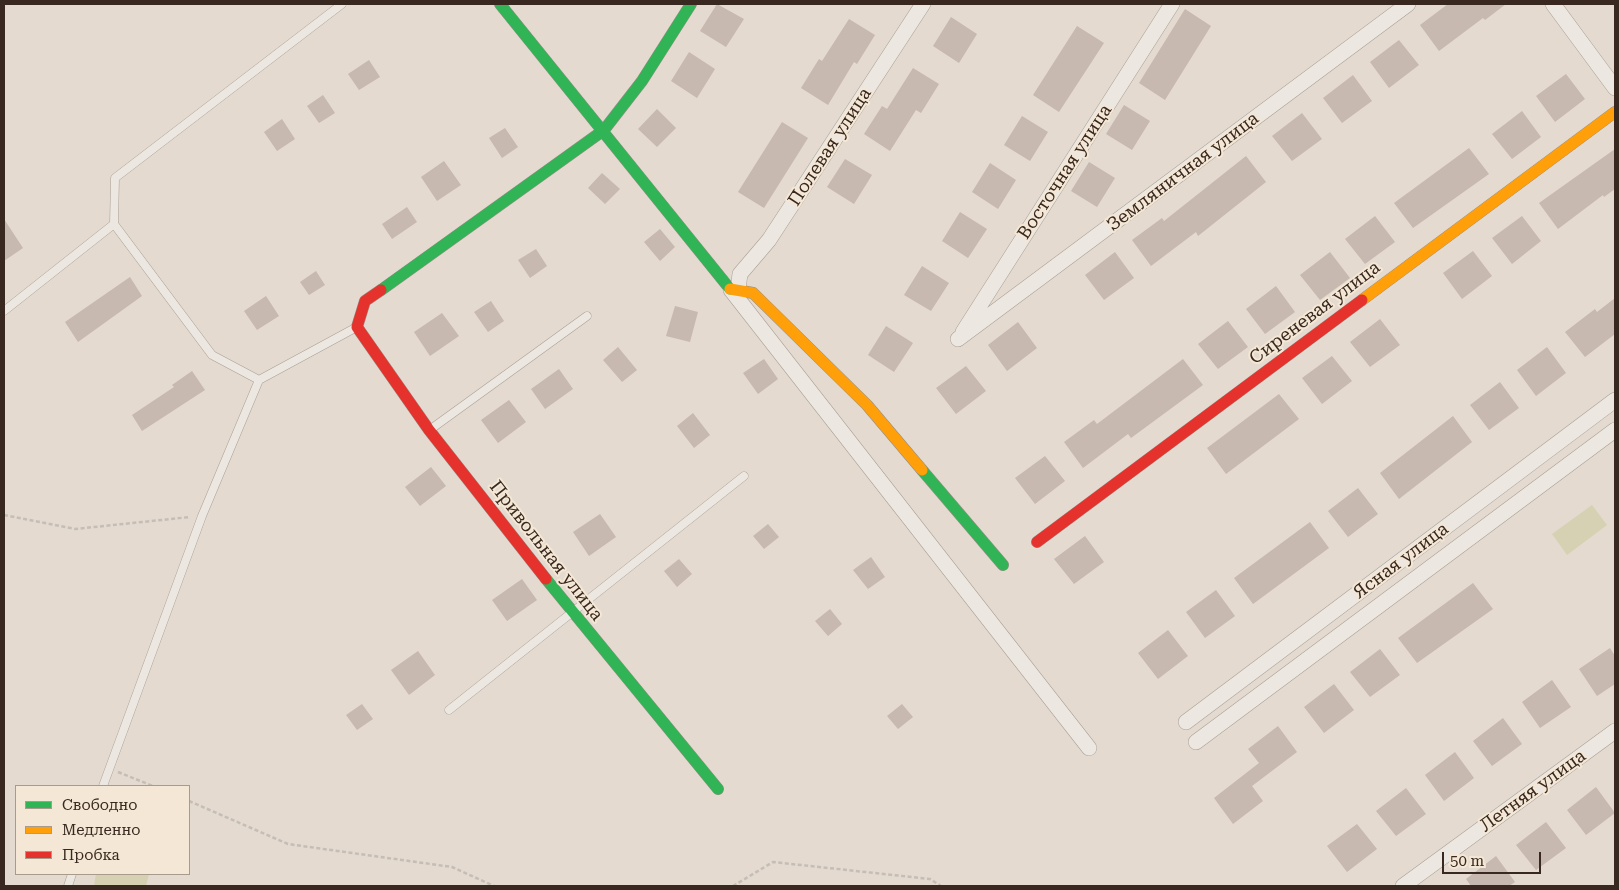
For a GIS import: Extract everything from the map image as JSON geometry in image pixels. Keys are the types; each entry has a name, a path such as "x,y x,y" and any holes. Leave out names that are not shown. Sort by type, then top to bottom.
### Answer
{"street":[{"path":"500,4 735,290 1089,748"},
{"path":"357,328 365,301 604,130 642,81 692,4"},
{"name":"Полевая улица","path":"735,290 740,274 770,240 923,4"},
{"name":"Восточная улица","path":"958,340 1172,4"},
{"name":"Земляничная улица","path":"958,340 1408,4"},
{"path":"1553,4 1615,88"},
{"name":"Сиреневая улица","path":"1037,542 1615,112"},
{"path":"735,290 753,293 867,404 1003,565"},
{"name":"Привольная улица","path":"357,328 429,430 572,613 718,788"},
{"name":"Ясная улица","path":"1186,722 1615,400"},
{"name":"Ясная улица","path":"1196,742 1615,430"},
{"name":"Летняя улица","path":"1403,886 1615,731"}],"lane":[{"path":"259,380 212,355 114,224 115,178 342,4"},
{"path":"4,311 114,224"},
{"path":"429,430 587,316"},
{"path":"103,785 202,516 259,380 357,328"},
{"path":"449,710 744,476"}],"path":[{"path":"4,514 75,529 202,516"},
{"path":"110,768 152,785"},
{"path":"190,801 288,844 452,866 494,886"},
{"path":"732,886 773,862 930,879 941,886"}],"shaded area":[{"path":"1592,505 1607,525 1567,555 1552,534"},
{"path":"96,875 149,875 146,886 94,886"}],"building":[{"path":"717,4 744,19 726,47 700,31"},
{"path":"1448,4 1506,4 1485,20 1483,18 1439,51 1420,25"},
{"path":"1185,9 1211,26 1165,100 1139,83"},
{"path":"951,17 977,34 959,63 933,46"},
{"path":"849,19 875,35 857,64 854,62 828,105 801,88 819,59 822,61"},
{"path":"1077,26 1104,43 1059,112 1033,95"},
{"path":"1399,40 1419,65 1389,88 1370,62"},
{"path":"689,52 715,69 697,98 671,81"},
{"path":"369,60 380,77 359,90 348,74"},
{"path":"913,68 939,84 921,113 916,110 890,151 864,134 882,106 887,109"},
{"path":"1566,74 1585,99 1555,122 1536,96"},
{"path":"1353,75 1372,101 1342,123 1323,98"},
{"path":"323,95 335,113 319,123 307,106"},
{"path":"1124,105 1150,121 1132,150 1106,134"},
{"path":"657,109 676,128 657,147 638,129"},
{"path":"1522,111 1541,137 1512,159 1492,134"},
{"path":"1302,113 1322,139 1292,161 1272,136"},
{"path":"1022,116 1048,132 1030,161 1004,145"},
{"path":"282,119 295,139 277,151 264,132"},
{"path":"782,122 808,138 764,208 738,192"},
{"path":"505,128 518,147 502,158 489,138"},
{"path":"1469,148 1489,174 1413,228 1394,203"},
{"path":"1615,149 1615,189 1604,197 1603,195 1558,229 1539,203"},
{"path":"1246,156 1266,182 1198,236 1196,232 1151,266 1132,240 1162,218 1164,221"},
{"path":"845,159 872,175 854,204 827,187"},
{"path":"444,161 461,185 437,201 421,177"},
{"path":"1089,162 1115,178 1097,207 1071,191"},
{"path":"990,163 1016,180 998,209 972,192"},
{"path":"602,173 620,189 605,204 588,188"},
{"path":"407,207 417,222 392,239 382,224"},
{"path":"960,212 987,229 968,258 942,241"},
{"path":"1375,216 1395,242 1365,264 1345,239"},
{"path":"1522,216 1541,241 1512,264 1492,238"},
{"path":"4,219 23,248 4,261"},
{"path":"660,229 675,247 660,261 644,242"},
{"path":"536,249 547,266 530,278 518,260"},
{"path":"1473,251 1492,276 1462,299 1443,273"},
{"path":"1115,252 1134,278 1104,300 1085,275"},
{"path":"1330,252 1350,278 1320,300 1300,275"},
{"path":"922,266 949,283 931,311 904,295"},
{"path":"316,271 325,285 309,295 300,282"},
{"path":"130,277 142,296 78,342 65,322"},
{"path":"1276,286 1295,312 1265,334 1246,309"},
{"path":"266,296 279,316 257,330 244,311"},
{"path":"1615,298 1615,334 1585,357 1565,332 1595,309 1597,312"},
{"path":"491,301 504,321 488,332 474,312"},
{"path":"675,306 698,312 690,342 666,336"},
{"path":"442,313 459,336 430,356 414,332"},
{"path":"1380,319 1400,345 1370,367 1350,342"},
{"path":"1228,321 1248,347 1218,369 1198,344"},
{"path":"1018,322 1037,348 1007,371 988,345"},
{"path":"886,326 913,343 894,372 868,355"},
{"path":"618,347 637,370 622,382 603,360"},
{"path":"1547,347 1566,373 1536,396 1517,370"},
{"path":"1332,356 1352,381 1322,404 1302,378"},
{"path":"764,359 778,379 758,394 743,373"},
{"path":"1183,359 1203,385 1131,438 1128,434 1083,468 1064,442 1094,420 1097,424"},
{"path":"966,366 986,391 956,414 936,388"},
{"path":"559,369 573,389 545,409 531,389"},
{"path":"192,371 205,390 142,431 132,415 174,387 172,385"},
{"path":"1500,382 1519,408 1489,430 1470,405"},
{"path":"1279,394 1299,419 1226,474 1207,448"},
{"path":"509,400 526,422 498,443 481,420"},
{"path":"693,413 710,435 694,448 677,426"},
{"path":"1453,416 1472,442 1399,499 1380,473"},
{"path":"1045,456 1065,481 1035,504 1015,478"},
{"path":"431,467 446,486 420,506 405,487"},
{"path":"1358,488 1378,514 1348,537 1328,511"},
{"path":"600,514 616,537 589,556 573,532"},
{"path":"1310,522 1329,548 1253,604 1234,578"},
{"path":"768,524 779,537 764,549 753,536"},
{"path":"1085,536 1104,562 1074,584 1054,559"},
{"path":"871,557 885,577 868,589 853,570"},
{"path":"679,559 692,574 677,587 664,571"},
{"path":"522,579 537,600 507,621 492,600"},
{"path":"1473,583 1493,609 1417,663 1398,638"},
{"path":"1216,590 1235,616 1205,638 1186,612"},
{"path":"830,609 842,624 828,636 815,621"},
{"path":"1168,630 1188,656 1158,679 1138,653"},
{"path":"1610,648 1615,656 1615,684 1597,696 1579,669"},
{"path":"1380,649 1400,675 1370,697 1350,672"},
{"path":"418,651 435,675 409,695 391,670"},
{"path":"1552,680 1571,707 1540,728 1522,702"},
{"path":"1334,684 1354,710 1324,733 1304,707"},
{"path":"362,704 373,719 357,730 346,715"},
{"path":"902,704 913,717 898,729 887,716"},
{"path":"1503,718 1522,744 1492,766 1473,741"},
{"path":"1278,726 1297,752 1252,786 1263,801 1233,824 1214,798 1259,763 1248,749"},
{"path":"1455,752 1474,778 1444,801 1425,775"},
{"path":"1596,787 1615,813 1586,835 1567,810"},
{"path":"1406,788 1426,814 1396,836 1376,811"},
{"path":"1546,822 1566,848 1536,870 1516,845"},
{"path":"1357,824 1377,849 1347,872 1327,846"},
{"path":"1496,856 1515,882 1509,886 1471,886 1466,879"}],"traffic: fast":[{"path":"500,4 730,289"},
{"path":"381,290 604,130 642,81 691,4"},
{"path":"922,470 1003,565"},
{"path":"546,579 718,789"}],"traffic: slow":[{"path":"1362,300 1615,112"},
{"path":"730,289 753,293 867,405 922,470"}],"traffic: jam":[{"path":"381,290 365,301 357,327 429,430 546,579"},
{"path":"1037,542 1362,300"}]}
